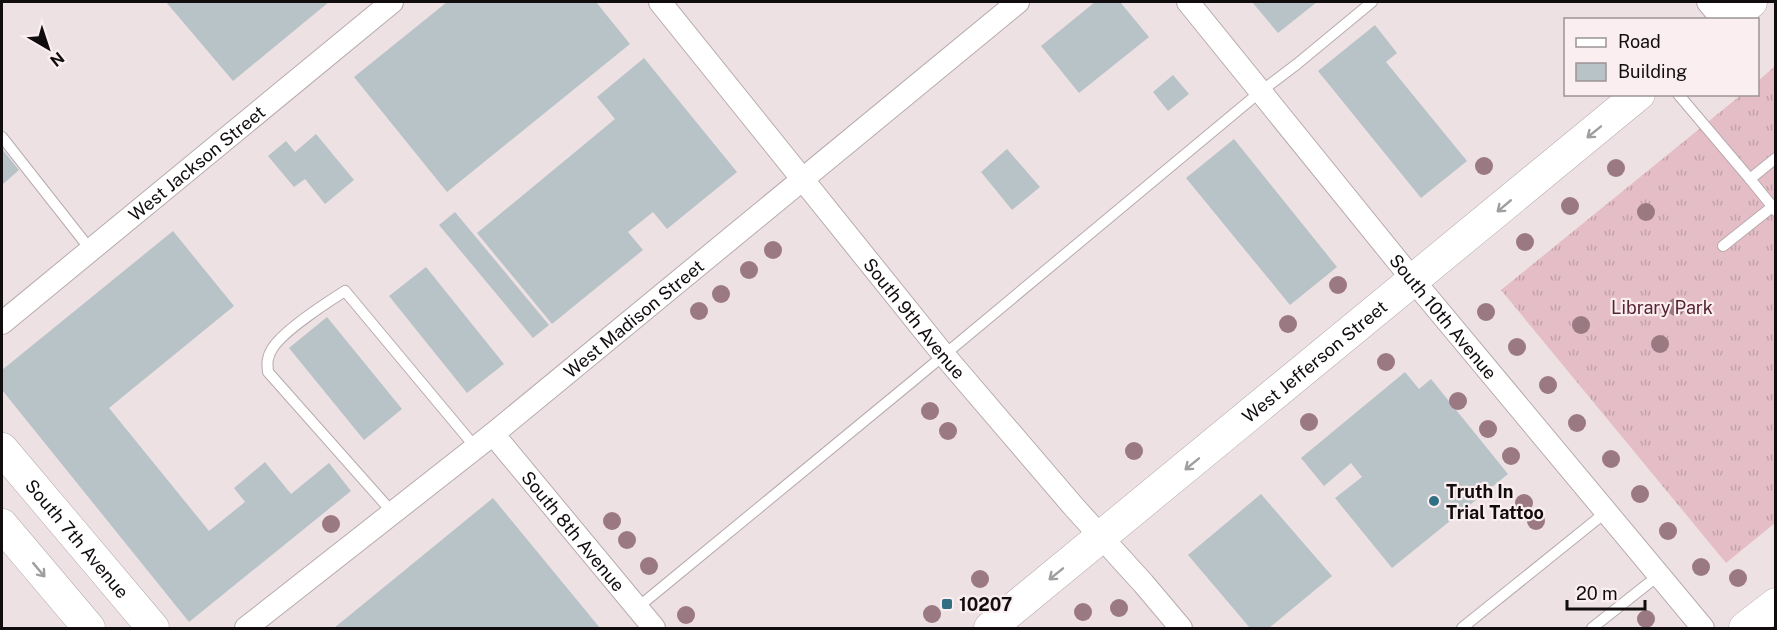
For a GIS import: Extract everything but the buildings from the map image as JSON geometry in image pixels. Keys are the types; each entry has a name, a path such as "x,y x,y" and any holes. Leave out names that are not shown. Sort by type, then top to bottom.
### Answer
{"main road":[{"path":"1731,18 1751,2"},
{"name":"West Jefferson Street","path":"990,628 1637,96"},
{"name":"South 7th Avenue","path":"2,449 153,628"},
{"path":"2,525 89,628"},
{"path":"1745,628 1776,604"}],"street":[{"name":"West Jackson Street","path":"2,323 392,2"},
{"name":"South 9th Avenue","path":"660,2 944,354 1181,628"},
{"name":"West Madison Street","path":"246,628 484,441 1018,2"},
{"name":"South 10th Avenue","path":"1188,2 1413,280 1703,628"},
{"path":"1708,2 1721,18"},
{"name":"South 8th Avenue","path":"484,441 654,628"}],"lane":[{"path":"636,608 1372,2"},
{"path":"1680,96 1774,209 1723,246"},
{"path":"2,137 90,249"},
{"path":"1750,179 1776,158"},
{"path":"393,513 268,372 267,362 272,348 296,327 345,291 484,441"},
{"path":"1462,628 1606,512"},
{"path":"1592,628 1659,575"}],"green space":[{"name":"Library Park","path":"1775,66 1775,523 1726,563 1501,290 1740,96 1759,96 1759,80"}],"place":[{"name":"Truth In Trial Tattoo","path":"1434,501"},
{"name":"10207","path":"947,604"}]}
